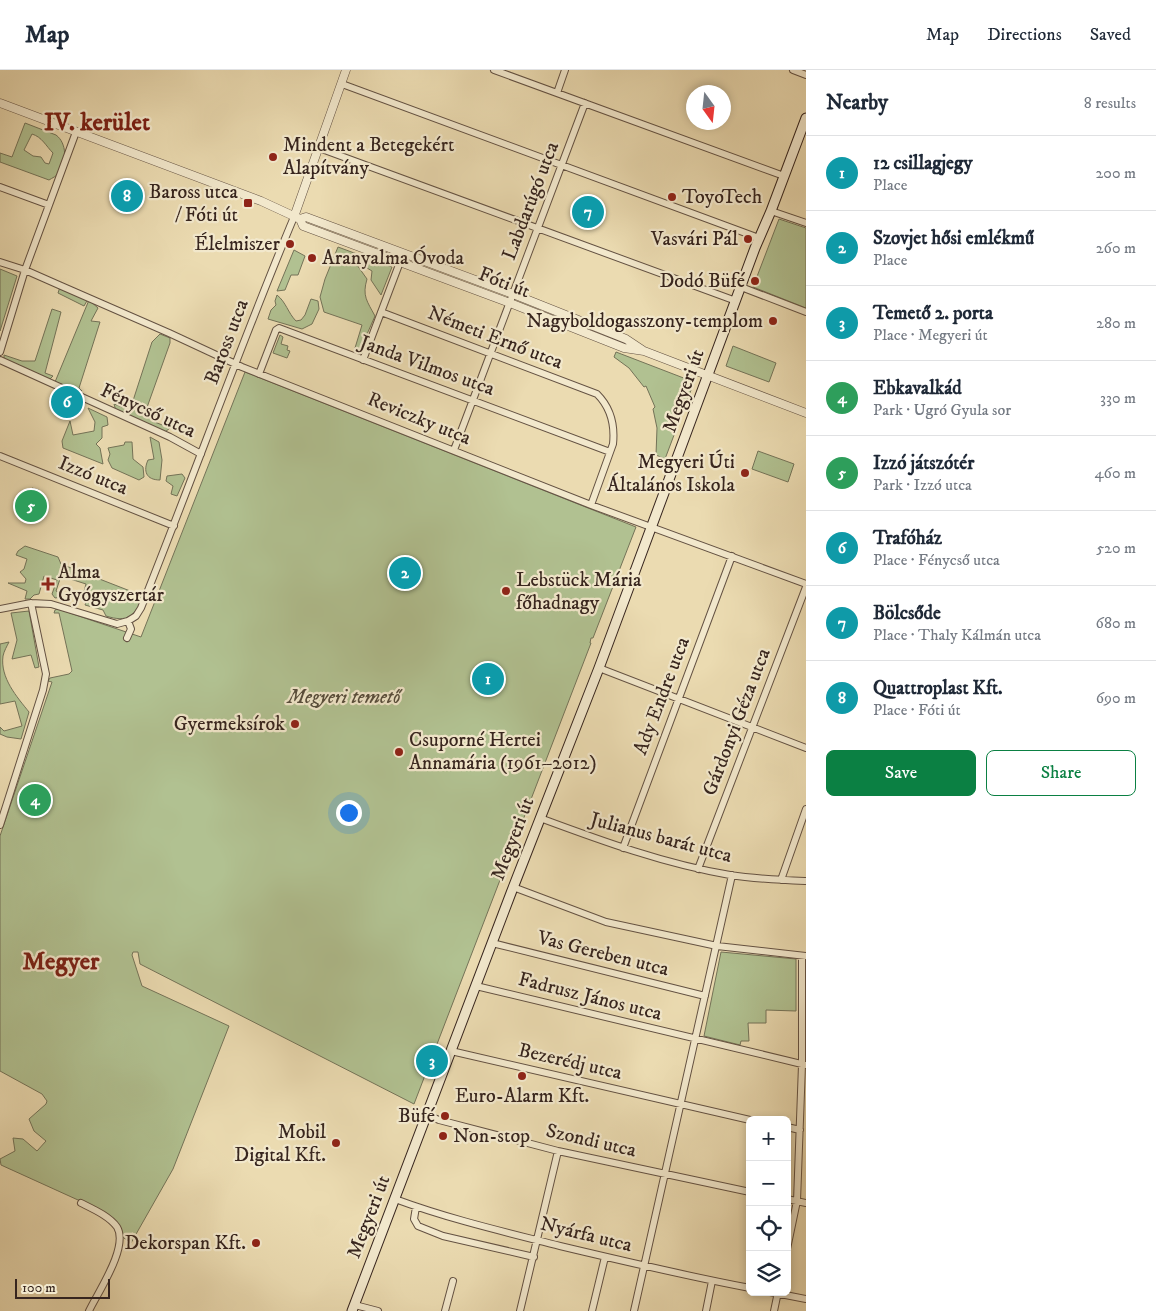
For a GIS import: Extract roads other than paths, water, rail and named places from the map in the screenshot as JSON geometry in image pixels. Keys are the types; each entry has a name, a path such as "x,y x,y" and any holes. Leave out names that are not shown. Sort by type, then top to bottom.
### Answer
{"main road":[{"name":"Megyeri út","path":"354,1308 492,942 652,528 759,238 804,130 806,118"}],"street":[{"name":"Baross utca","path":"128,621 136,616 141,608 235,364 297,218 346,70"},
{"path":"494,70 784,176"},
{"path":"557,92 565,70"},
{"path":"793,70 806,75"},
{"path":"342,84 759,238"},
{"name":"Fóti út","path":"0,103 261,201 297,218 306,218 513,294 626,339 644,350 708,376 806,413"},
{"name":"Labdarúgó utca","path":"454,450 585,103"},
{"path":"0,352 24,270 76,132"},
{"path":"319,148 736,300"},
{"path":"0,187 49,205"},
{"path":"771,211 806,223"},
{"name":"Fóti út","path":"297,218 303,226 510,303 624,348 644,350"},
{"name":"Reviczky utca","path":"0,262 24,270 259,374 591,505 732,556 806,586"},
{"path":"363,360 400,262"},
{"path":"741,287 806,312"},
{"name":"Németi Ernő utca","path":"381,312 597,394 608,407 612,420 614,436 610,452"},
{"name":"Janda Vilmos utca","path":"259,374 277,328 610,452"},
{"name":"Fénycső utca","path":"0,360 170,437 201,454"},
{"path":"591,505 610,452"},
{"name":"Izzó utca","path":"0,456 174,526"},
{"name":"Ady Endre utca","path":"623,848 732,556"},
{"name":"Gárdonyi Géza utca","path":"698,869 806,586"},
{"path":"0,825 44,690 46,674 31,603"},
{"path":"0,609 31,603 51,604 111,623 117,624 128,621 131,629 127,638"},
{"path":"599,668 806,748"},
{"path":"781,880 806,809"},
{"name":"Julianus barát utca","path":"540,818 623,848 698,869 732,875 806,881"},
{"path":"634,1311 732,875"},
{"path":"513,888 606,922 717,946 804,956 802,1015 804,1065 797,1201 791,1230"},
{"name":"Vas Gereben utca","path":"492,942 705,996"},
{"name":"Fadrusz János utca","path":"476,986 804,1065"},
{"name":"Bezerédj utca","path":"451,1051 681,1106 746,1119"},
{"name":"Szondi utca","path":"427,1116 558,1151 746,1191"},
{"path":"791,1128 800,1130"},
{"path":"520,1311 558,1151"},
{"name":"Nyárfa utca","path":"395,1199 416,1207 605,1257 746,1287"},
{"path":"791,1200 806,1203"},
{"path":"81,1203 113,1222 120,1240 114,1261 89,1311"},
{"name":"Nyárfa utca","path":"416,1207 414,1219 418,1226 443,1236 534,1257"},
{"path":"592,1311 605,1257"},
{"path":"445,1311 452,1281"},
{"path":"706,1311 712,1281"},
{"path":"774,1311 777,1296"},
{"path":"791,1296 806,1299"},
{"path":"354,1308 378,1311"}],"place":[{"name":"Mindent a Betegekért Alapítvány","path":"273,157"},
{"name":"Quattroplast Kft.","path":"127,196"},
{"name":"ToyoTech","path":"672,197"},
{"name":"Baross utca / Fóti út","path":"248,203"},
{"name":"Bölcsőde","path":"588,212"},
{"name":"Vasvári Pál","path":"748,239"},
{"name":"Élelmiszer","path":"290,244"},
{"name":"Aranyalma Óvoda","path":"312,258"},
{"name":"Dodó Büfé","path":"755,281"},
{"name":"Nagyboldogasszony-templom","path":"773,321"},
{"name":"Trafóház","path":"67,402"},
{"name":"Megyeri Úti Általános Iskola","path":"745,473"},
{"name":"Izzó játszótér","path":"31,506"},
{"name":"Szovjet hősi emlékmű","path":"405,573"},
{"name":"Alma Gyógyszertár","path":"48,584"},
{"name":"Lebstück Mária főhadnagy","path":"506,591"},
{"name":"12 csillagjegy","path":"488,679"},
{"name":"Gyermeksírok","path":"295,724"},
{"name":"Csuporné Hertei Annamária (1961–2012)","path":"399,752"},
{"name":"Ebkavalkád","path":"35,800"},
{"name":"Temető 2. porta","path":"432,1061"},
{"name":"Euro-Alarm Kft.","path":"522,1076"},
{"name":"Büfé","path":"445,1116"},
{"name":"Non-stop","path":"443,1136"},
{"name":"Mobil Digital Kft.","path":"336,1143"},
{"name":"Dekorspan Kft.","path":"256,1243"}],"district":[{"name":"IV. kerület","path":"97,122"},
{"name":"Megyer","path":"61,961"}],"park label":[{"name":"Megyeri temető","path":"344,697"}]}
